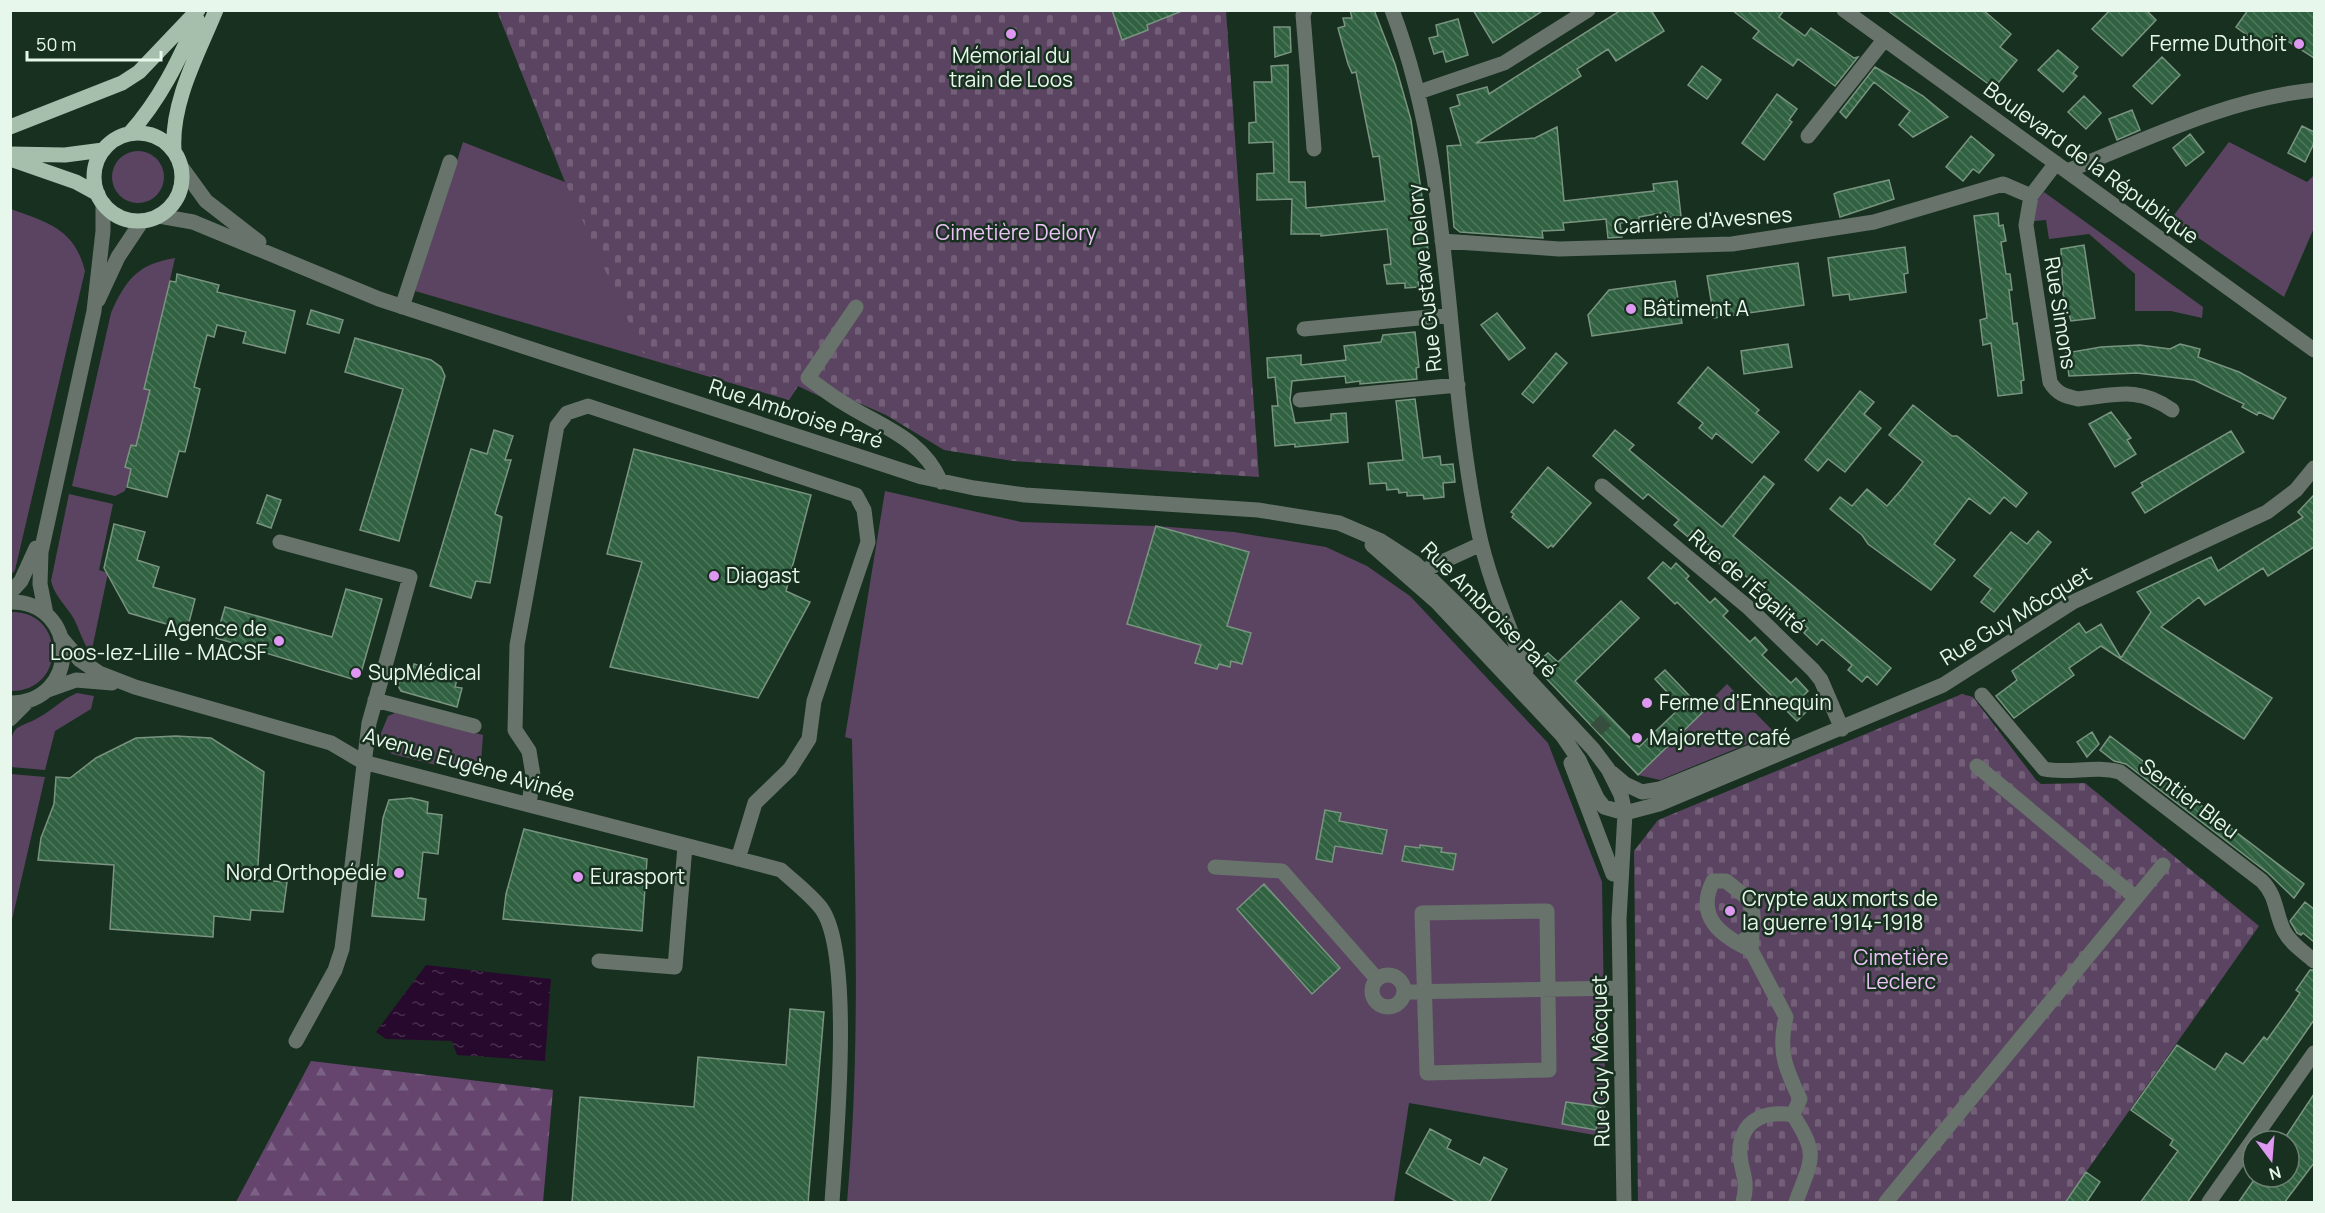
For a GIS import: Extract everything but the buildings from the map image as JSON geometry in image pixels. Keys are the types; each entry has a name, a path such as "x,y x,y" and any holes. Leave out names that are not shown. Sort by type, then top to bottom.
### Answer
{"main road":[{"path":"10,127 122,83 139,72 199,10"},
{"path":"129,134 152,105 176,66 199,10"},
{"path":"10,159 76,182 120,217 142,221 167,211 178,196 182,182 182,168 174,150 174,126 180,104 216,10"},
{"path":"100,199 95,169 103,150 114,140 129,134 154,135 174,150"},
{"path":"10,154 64,155 103,150"}],"street":[{"path":"1305,10 1303,15 1314,149"},
{"name":"Rue Gustave Delory","path":"1392,10 1419,92 1434,167 1458,385 1481,544 1530,680"},
{"path":"1419,92 1504,63 1588,10"},
{"name":"Boulevard de la République","path":"1844,10 2314,350"},
{"path":"1808,136 1884,40"},
{"path":"2061,167 2225,108 2282,94 2314,90"},
{"path":"402,307 450,162"},
{"name":"Rue Simons","path":"2061,167 2031,196 2026,225 2048,374 2054,389 2060,394 2078,399 2139,393 2158,399 2172,410"},
{"name":"Rue Ambroise Paré","path":"182,168 200,194 220,213 284,259"},
{"name":"Carrière d'Avesnes","path":"1442,241 1559,249 1721,245 1874,222 2003,184 2031,196"},
{"path":"46,614 40,576 44,532 94,311 103,231 100,199"},
{"name":"Rue Ambroise Paré","path":"159,216 193,222 402,307 941,482 1025,495 1239,508 1315,517 1339,523 1381,541 1417,574 1530,680 1591,735 1621,795 1624,813 1609,810 1600,803 1572,749 1417,574"},
{"path":"94,311 118,257 142,221"},
{"path":"856,307 808,378 842,403 893,429 917,447 934,465 941,482"},
{"path":"1304,329 1450,315"},
{"path":"1300,400 1458,385"},
{"path":"529,805 533,775 529,751 515,730 516,645 557,426 567,413 588,406 856,495 864,510 868,542 814,701 809,739 790,769 755,802 731,858"},
{"name":"Rue Guy Môcquet","path":"1619,919 1613,874 1615,834 1624,813 1634,807 1786,748 1842,729 1943,685 2031,627 2098,589 2267,512 2296,490 2314,468"},
{"name":"Rue de l'Égalité","path":"1602,486 1749,608 1813,669 1821,680 1842,729"},
{"path":"10,593 30,565 44,532"},
{"path":"280,542 410,577 375,700 363,762 342,949 335,970 296,1041"},
{"path":"1417,574 1481,544"},
{"path":"10,602 27,604 46,614"},
{"name":"Avenue Eugène Avinée","path":"46,614 62,639 92,669 135,687 331,743 363,762 782,870 822,909 831,930 840,996 839,1106 832,1203"},
{"path":"45,692 61,668 64,654 62,639"},
{"name":"Avenue Eugène Avinée","path":"28,700 76,680 135,687"},
{"name":"Sentier Bleu","path":"1982,695 2044,769 2055,771 2110,769 2120,772 2262,881 2276,901 2283,930 2291,941 2314,961"},
{"path":"10,703 28,700"},
{"path":"10,719 28,700"},
{"path":"375,700 474,726"},
{"name":"Rue Ambroise Paré","path":"1546,719 1565,748 1613,874"},
{"name":"Rue Ambroise Paré","path":"1608,769 1625,784 1642,792 1756,750 1786,748"},
{"path":"1977,766 2136,898"},
{"name":"Rue Guy Môcquet","path":"1624,813 1619,919 1624,1203"},
{"path":"599,961 675,967 685,846"},
{"path":"1886,1203 2163,865"},
{"path":"1215,867 1282,871 1377,979"},
{"path":"1547,912 1549,1070 1427,1073 1425,992 1422,913 1547,912"},
{"path":"1748,944 1786,1017 1782,1036 1782,1054 1800,1099 1793,1115"},
{"path":"1386,975 1396,977 1403,985 1404,992 1398,1003 1383,1006 1373,994 1377,979 1386,975"},
{"path":"1404,992 1620,988"},
{"path":"2209,1203 2314,1053"},
{"path":"1743,1203 1747,1188 1740,1146 1746,1134 1753,1122 1768,1113 1793,1115"},
{"path":"1793,1115 1804,1131 1811,1150 1810,1167 1796,1203"}],"green space":[{"path":"727,10 847,310 789,400 415,291 463,142 565,182 577,203"},
{"name":"Cimetière Delory","path":"497,11 1226,11 1259,477 1013,461 944,450 886,415 845,397 840,406 798,386 789,400 643,353 565,182"},
{"path":"2229,142 2307,182 2314,175 2314,228 2284,297 2171,219"},
{"path":"138,151 148,153 156,159 162,167 164,177 162,187 156,195 148,201 138,203 128,201 120,195 114,187 112,177 114,167 120,159 128,153"},
{"path":"2044,192 2203,307 2202,318 2171,311 2135,311 2135,274 2089,234 2049,239 2046,220 2034,221 2035,203"},
{"path":"11,209 48,223 67,236 74,245 85,271 15,570 11,575"},
{"path":"175,258 145,389 150,390 136,446 131,445 125,467 131,469 125,491 115,496 72,486 111,313 122,291 135,275 152,264"},
{"path":"885,491 1021,522 1156,526 1234,532 1326,547 1367,566 1410,596 1548,743 1602,882 1606,1137 1409,1103 1394,1202 847,1202 854,1087 856,971 852,739 845,737"},
{"path":"69,494 113,504 99,570 108,573 91,654 74,619 51,581"},
{"path":"10,612 28,615 41,623 50,636 52,650 50,665 43,678 30,687 11,691"},
{"path":"1727,684 1779,737 1757,740 1660,780 1638,775 1704,711 1702,709"},
{"path":"77,693 94,696 91,709 55,731 45,770 11,767 12,740 17,728 38,718"},
{"name":"Cimetière Leclerc","path":"1962,694 1973,697 2041,784 2085,783 2259,926 2065,1202 1638,1202 1634,851 1658,820"},
{"path":"395,713 483,735 480,776 392,754 381,746 381,733 388,716"},
{"path":"10,774 45,777 11,924"},
{"path":"311,1061 553,1090 543,1202 236,1202"}],"water":[{"path":"426,965 551,979 545,1061 457,1055 452,1041 386,1039 376,1032"}],"tunnel":[{"path":"1596,730 1606,720"}],"place":[{"name":"Mémorial du train de Loos","path":"1011,34"},
{"name":"Ferme Duthoit","path":"2299,44"},
{"name":"Bâtiment A","path":"1631,309"},
{"name":"Diagast","path":"714,576"},
{"name":"Agence de Loos-lez-Lille - MACSF","path":"279,641"},
{"name":"SupMédical","path":"356,673"},
{"name":"Ferme d'Ennequin","path":"1647,703"},
{"name":"Majorette café","path":"1637,738"},
{"name":"Nord Orthopédie","path":"399,873"},
{"name":"Eurasport","path":"578,877"},
{"name":"Crypte aux morts de la guerre 1914-1918","path":"1730,911"}]}
